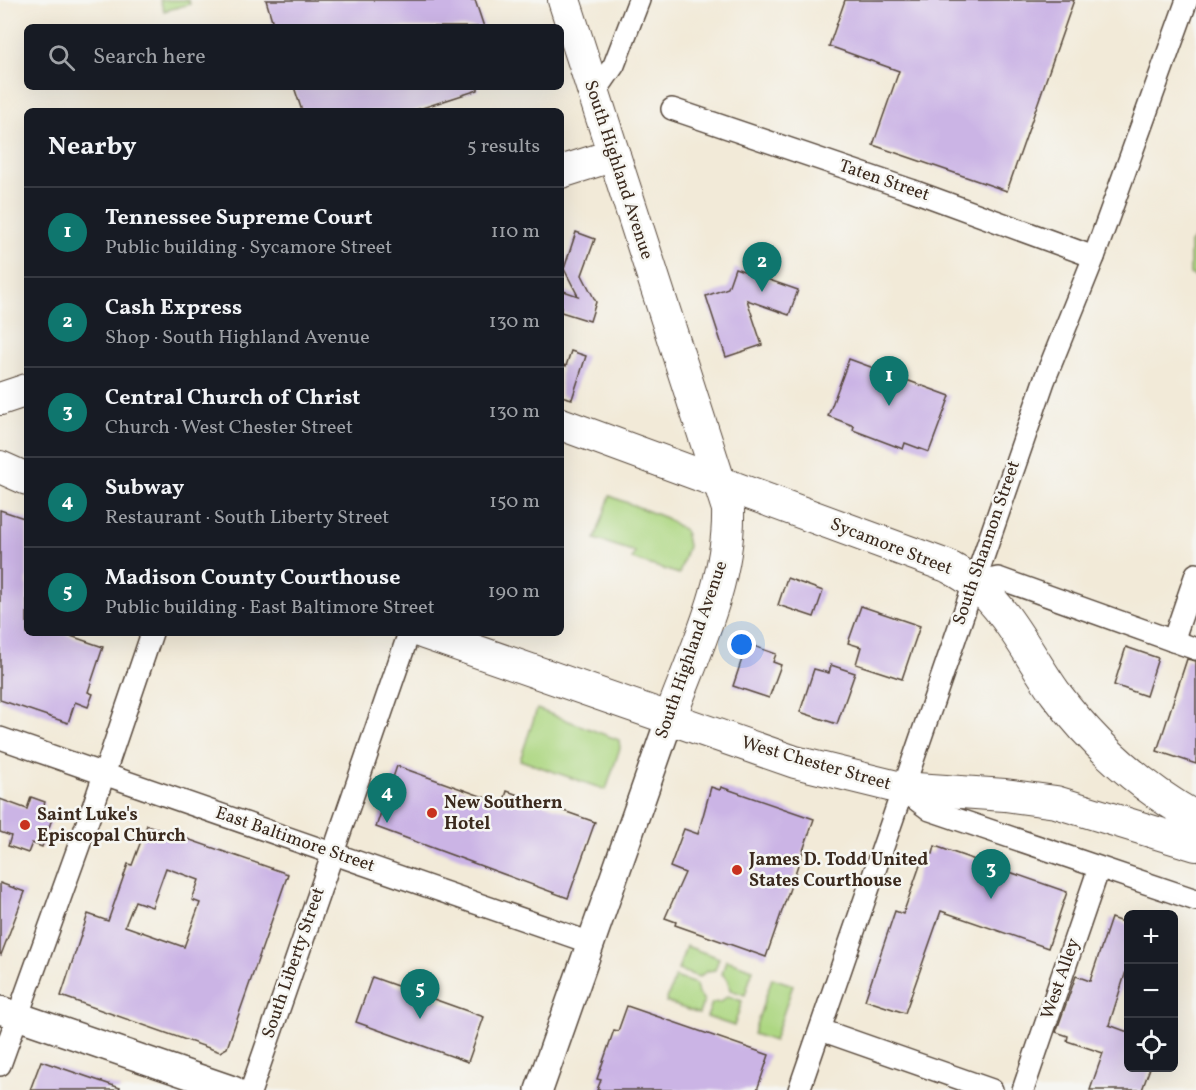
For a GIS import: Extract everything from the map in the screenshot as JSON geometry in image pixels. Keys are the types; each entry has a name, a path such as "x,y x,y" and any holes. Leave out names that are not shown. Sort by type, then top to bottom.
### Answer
{"highway":[{"name":"South Highland Avenue","path":"572,2 594,94 728,509 729,526 723,567 670,718"},
{"path":"564,171 614,155"},
{"name":"Sycamore Street","path":"564,425 947,566 974,583"},
{"path":"0,467 24,478"},
{"path":"0,487 24,494"},
{"path":"974,583 1007,621 1087,734 1128,774 1162,799 1196,818"},
{"name":"West Chester Street","path":"433,636 795,762 901,788"},
{"path":"901,788 1005,795 1056,802 1196,845"}],"main road":[{"name":"South Highland Avenue","path":"539,1090 670,718"},
{"path":"9,1013 233,1090"}],"street":[{"path":"594,94 614,65 639,0"},
{"name":"South Shannon Street","path":"799,1090 901,788 1044,381 1094,257 1187,0"},
{"name":"Taten Street","path":"672,109 901,186 1094,257"},
{"path":"1173,641 1196,574"},
{"name":"Sycamore Street","path":"974,583 998,578 1196,649"},
{"path":"0,1065 9,1013 103,773 151,636"},
{"name":"South Liberty Street","path":"250,1090 408,636"},
{"name":"East Baltimore Street","path":"0,738 591,943"},
{"name":"West Chester Street","path":"901,788 930,810 1196,900"},
{"name":"West Alley","path":"1023,1090 1099,868"},
{"path":"821,1030 992,1090"}],"green space":[{"path":"160,0 188,0 190,4 164,11"},
{"path":"1196,237 1196,277 1190,274 1190,243"},
{"path":"610,496 666,518 685,531 688,546 679,574 632,559 635,552 595,539"},
{"path":"537,709 619,740 620,748 606,790 520,760"},
{"path":"686,946 719,958 715,970 707,971 699,977 678,970"},
{"path":"726,960 753,969 745,995 730,990 728,980 722,974"},
{"path":"675,977 696,984 698,994 704,1000 699,1014 666,1002"},
{"path":"772,978 793,985 774,1041 753,1034"},
{"path":"728,996 742,1001 734,1026 707,1017 712,1003 720,1002"}],"building":[{"path":"266,0 475,0 483,24 273,24"},
{"path":"845,0 1074,0 1007,191 873,145 899,71 829,46"},
{"path":"295,90 478,90 422,108 301,108"},
{"path":"576,232 595,239 582,275 596,302 590,321 564,313 564,291 578,296 564,269"},
{"path":"735,268 798,290 789,315 747,300 762,345 726,357 706,296 728,288"},
{"path":"571,351 586,356 572,399 564,397 564,365 566,366"},
{"path":"849,359 950,396 929,452 905,443 903,449 853,430 854,426 828,416"},
{"path":"0,510 24,518 24,636 71,636 103,647 88,692 93,694 88,707 75,702 68,723 0,700"},
{"path":"787,578 823,591 814,617 778,605"},
{"path":"861,606 920,626 902,679 856,664 861,647 848,643"},
{"path":"751,645 776,654 773,662 781,665 769,698 733,686 744,653 748,654"},
{"path":"1126,647 1158,658 1146,696 1114,685"},
{"path":"1187,659 1196,661 1196,764 1157,751"},
{"path":"831,665 855,673 837,724 800,712 814,669 829,673"},
{"path":"397,766 503,804 507,791 595,822 568,898 376,827"},
{"name":"James D. Todd United States Courthouse","path":"711,787 720,790 721,787 814,819 766,957 675,925 676,922 665,918 685,873 670,867 684,829 698,834"},
{"name":"Saint Luke's Episcopal Church","path":"31,797 45,802 41,815 52,819 42,847 32,843 28,853 8,846 11,836 0,832 0,799 27,809"},
{"path":"147,825 288,874 227,1048 220,1052 61,996 88,914 108,921 128,864 132,865","holes":["166,868 199,880 192,900 200,903 184,947 125,926 135,901 152,907"]},
{"path":"935,846 1067,892 1048,948 941,911 905,1013 865,1000 895,911 903,914 925,851 933,854"},
{"path":"0,883 25,892 1,955 0,954"},
{"path":"1111,918 1124,923 1124,978 1109,1025 1124,1031 1124,1072 1149,1072 1142,1090 1090,1090 1103,1053 1067,1041 1068,1036 1056,1032 1076,976 1090,981"},
{"path":"372,977 484,1017 468,1062 356,1022"},
{"path":"627,1006 769,1055 757,1090 597,1090 601,1080 597,1079 614,1030 618,1031"},
{"path":"41,1061 120,1088 119,1090 30,1090"}],"place":[{"name":"Cash Express","path":"762,292"},
{"name":"Tennessee Supreme Court","path":"889,406"},
{"name":"New Southern Hotel","path":"432,813"},
{"name":"Subway","path":"387,823"},
{"name":"Saint Luke's Episcopal Church","path":"25,825"},
{"name":"James D. Todd United States Courthouse","path":"737,870"},
{"name":"Central Church of Christ","path":"991,899"},
{"name":"Madison County Courthouse","path":"420,1019"}]}
